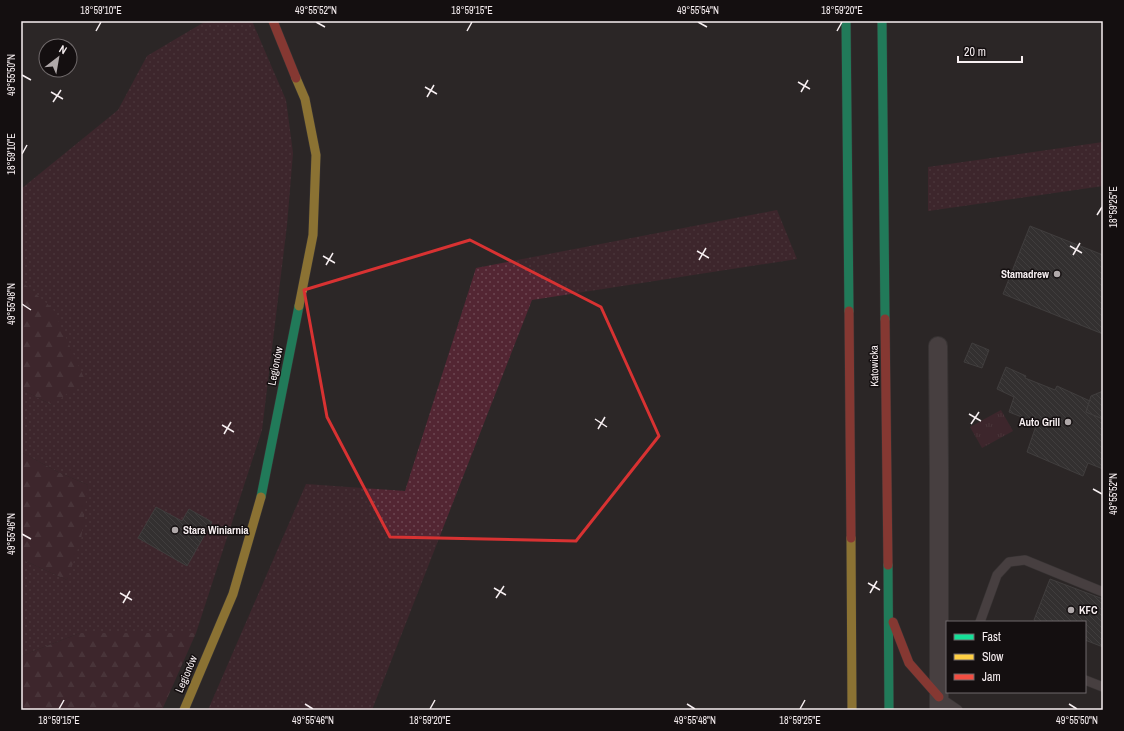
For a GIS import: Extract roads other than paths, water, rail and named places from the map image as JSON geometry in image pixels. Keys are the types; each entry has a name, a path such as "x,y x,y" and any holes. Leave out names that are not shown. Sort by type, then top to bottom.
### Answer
{"main road":[{"name":"Legionów","path":"184,710 233,594 264,485 313,235 316,155 305,99 273,21"},
{"path":"846,21 852,710"},
{"name":"Katowicka","path":"882,21 889,710"},
{"path":"888,609 909,662 939,704"}],"street":[{"path":"938,346 943,641 939,704"}],"lane":[{"path":"980,621 997,574 1009,562 1025,560 1103,592"},
{"path":"1086,680 1103,687"},
{"path":"939,704 958,710"}],"place":[{"name":"Stamadrew","path":"1057,274"},
{"name":"Auto Grill","path":"1068,422"},
{"name":"Stara Winiarnia","path":"175,530"},
{"name":"KFC","path":"1071,610"}]}
